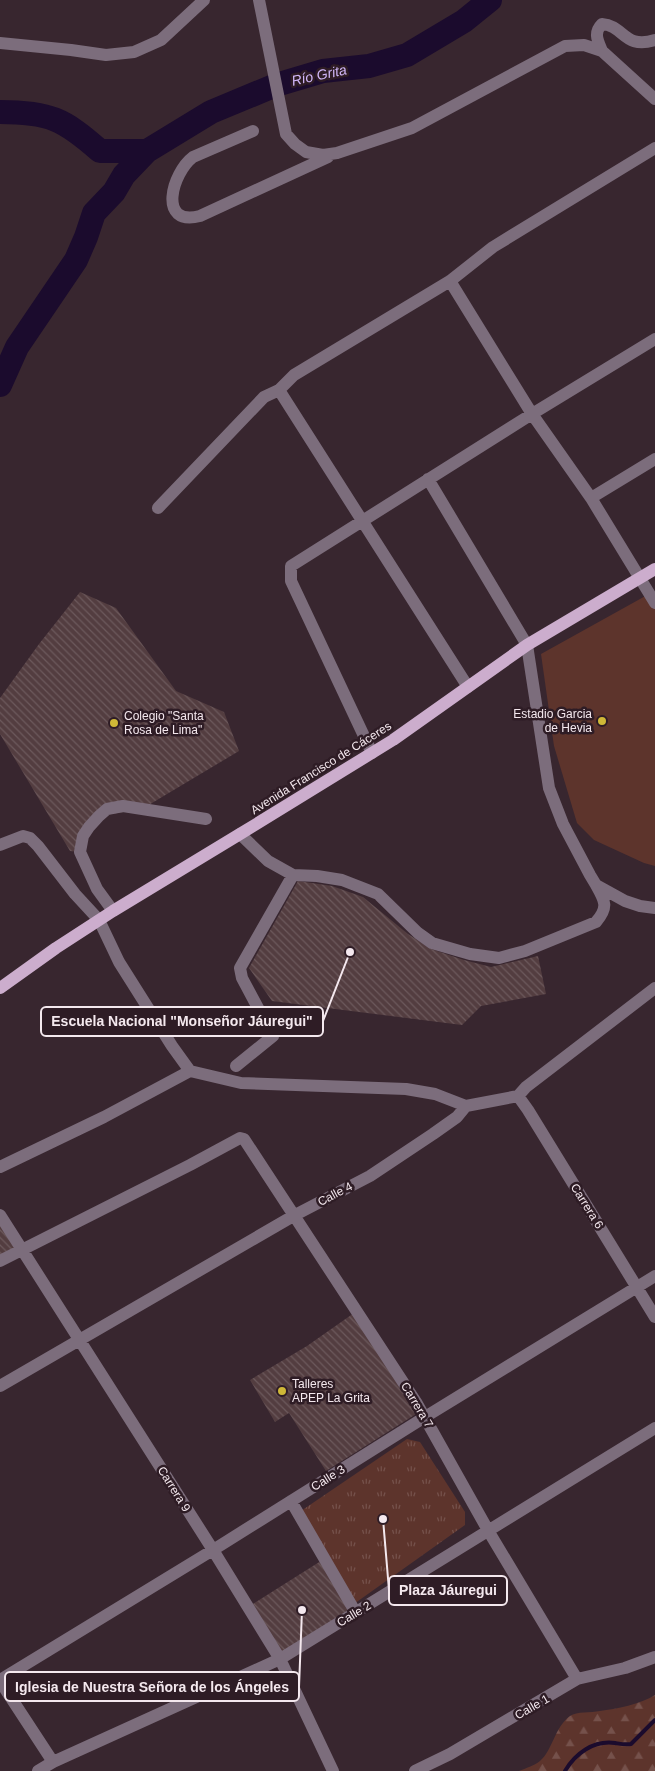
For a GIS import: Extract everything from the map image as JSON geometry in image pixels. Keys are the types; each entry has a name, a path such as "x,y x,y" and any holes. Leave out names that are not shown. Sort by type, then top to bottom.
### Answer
{"main road":[{"name":"Avenida Francisco de Cáceres","path":"0,988 56,948 113,911 372,753 527,645 655,569"}],"street":[{"path":"0,43 71,50 106,56 134,52 162,40 204,0"},
{"path":"261,3 286,134 306,152 333,154"},
{"path":"655,40 645,43 636,42 610,26 602,24 597,31 597,40 602,51 655,99"},
{"path":"253,130 186,162 180,171 171,197 172,205 177,212 192,218 200,216 333,154 412,128 565,46 584,45 602,51"},
{"path":"158,508 264,397 279,390 294,375 450,281 493,248 655,148"},
{"path":"450,281 532,414 591,498 655,603"},
{"path":"372,753 291,581 291,566 655,339"},
{"path":"279,390 468,687"},
{"path":"591,498 655,459"},
{"path":"240,834 268,861 293,875 342,880 378,894 432,944 470,954 499,958 525,951 596,922 604,912 605,904 563,824 549,788 527,645 428,479"},
{"path":"113,911 97,889 80,852 83,836 89,826 99,816 107,809 123,806 206,819"},
{"path":"0,845 23,836 30,838 99,920 120,962 172,1046 190,1071 241,1083 406,1089 435,1094 466,1106 518,1096 526,1087 655,988"},
{"path":"236,1066 274,1036 242,978 240,968 293,875"},
{"path":"596,885 640,906 655,908"},
{"path":"0,1167 104,1117 190,1071"},
{"name":"Carrera 6","path":"518,1096 655,1317"},
{"name":"Calle 4","path":"0,1386 295,1215 370,1176 457,1117 466,1106"},
{"name":"Carrera 7","path":"23,1251 240,1138 244,1139 425,1417 489,1532 577,1679"},
{"name":"Carrera 9","path":"0,1215 213,1550 280,1660 333,1771"},
{"path":"0,1261 23,1251"},
{"name":"Calle 3","path":"0,1680 655,1276"},
{"name":"Calle 2","path":"38,1771 53,1762 280,1660 655,1428"},
{"path":"291,1501 356,1613"},
{"name":"Calle 1","path":"416,1771 450,1754 577,1679 625,1668 655,1657"},
{"path":"0,1680 53,1762"}],"green space":[{"name":"Estadio Garcia de Hevia","path":"649,594 655,603 655,866 644,863 594,840 577,823 554,746 541,654"},
{"path":"407,1439 420,1442 465,1512 465,1525 351,1606 298,1513"},
{"path":"655,1695 655,1771 519,1771 540,1761 548,1751 560,1727 570,1716 576,1713 596,1712 628,1706"}],"building":[{"name":"Colegio \"Santa Rosa de Lima\"","path":"80,592 116,608 176,691 224,712 239,751 142,809 99,816 80,852 70,851 0,734 0,698"},
{"path":"298,881 332,886 363,897 408,934 431,949 464,960 491,967 538,956 546,994 481,1006 462,1025 272,1001 249,968"},
{"path":"0,1222 16,1247 0,1256"},
{"path":"354,1313 416,1414 326,1471 289,1413 275,1422 250,1380 307,1346"},
{"path":"324,1559 356,1613 280,1659 248,1607"}],"waterway":[{"name":"Río Grita","path":"0,385 17,347 76,260 94,213 114,192 124,175 147,151 211,112 276,85 323,71 369,66 407,55 464,21 490,0"},
{"path":"0,112 31,114 55,120 76,131 100,151 147,151"},
{"path":"565,1771 579,1754 592,1746 607,1743 631,1744 655,1720"}],"place":[{"name":"Estadio Garcia de Hevia","path":"602,721"},
{"name":"Colegio \"Santa Rosa de Lima\"","path":"114,723"},
{"name":"Escuela Nacional \"Monseñor Jáuregui\"","path":"350,952"},
{"name":"Talleres APEP La Grita","path":"282,1391"},
{"name":"Plaza Jáuregui","path":"383,1519"},
{"name":"Iglesia de Nuestra Señora de los Ángeles","path":"302,1610"}]}
